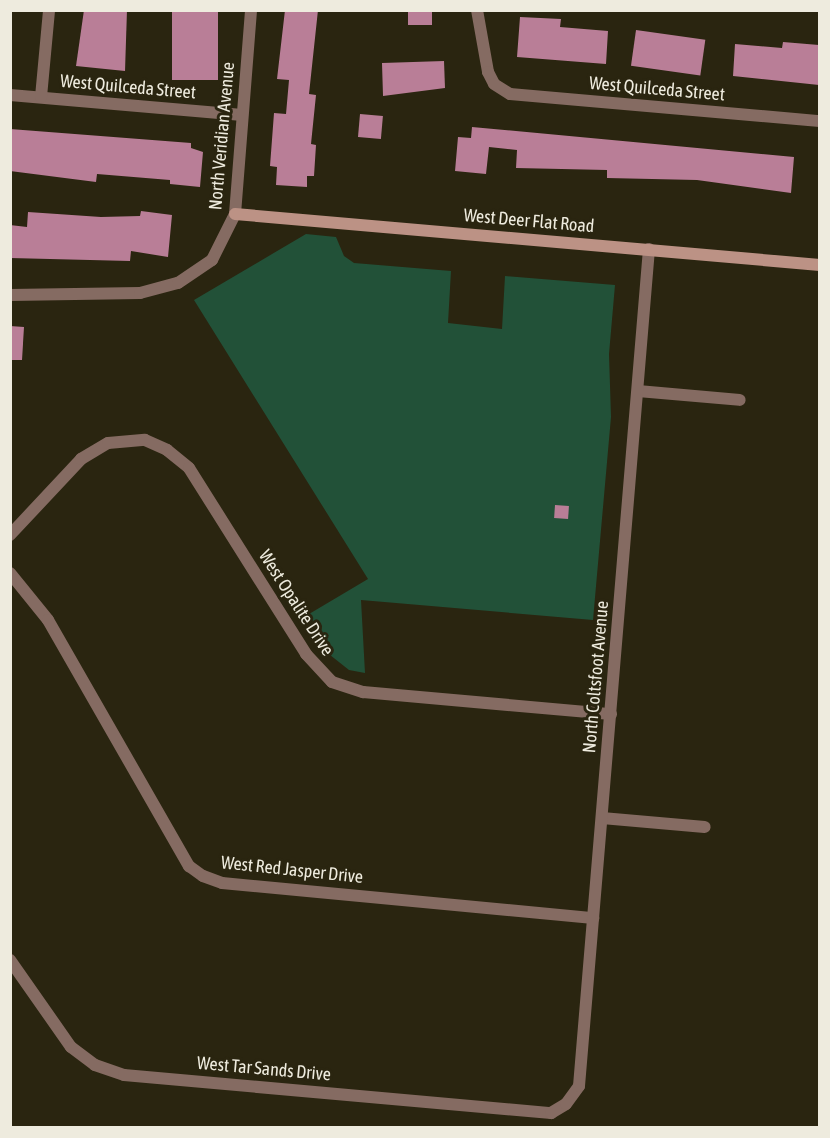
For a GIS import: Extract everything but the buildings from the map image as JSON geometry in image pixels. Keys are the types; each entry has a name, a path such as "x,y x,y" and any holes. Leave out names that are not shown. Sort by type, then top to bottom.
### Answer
{"street":[{"path":"41,98 49,10"},
{"name":"North Veridian Avenue","path":"10,295 140,293 178,283 212,260 235,214 251,10"},
{"name":"West Quilceda Street","path":"477,10 494,84 510,94 819,121"},
{"name":"West Quilceda Street","path":"10,95 242,115"},
{"name":"West Deer Flat Road","path":"235,214 819,264"},
{"name":"North Coltsfoot Avenue","path":"566,1104 579,1086 649,249"},
{"path":"638,391 740,400"},
{"name":"West Opalite Drive","path":"10,535 81,459 108,443 145,440 167,450 189,468 306,654 332,682 363,692 611,714"},
{"name":"West Red Jasper Drive","path":"10,573 48,620 189,866 203,876 222,883 593,918"},
{"path":"602,818 705,827"},
{"name":"West Tar Sands Drive","path":"10,960 16,980 71,1047 95,1065 124,1075 551,1113 566,1104"}],"green space":[{"path":"306,234 336,237 344,256 354,263 451,271 448,323 502,329 505,276 615,285 609,354 611,417 593,620 361,600 365,673 349,670 325,651 304,617 368,579 194,300"}]}
